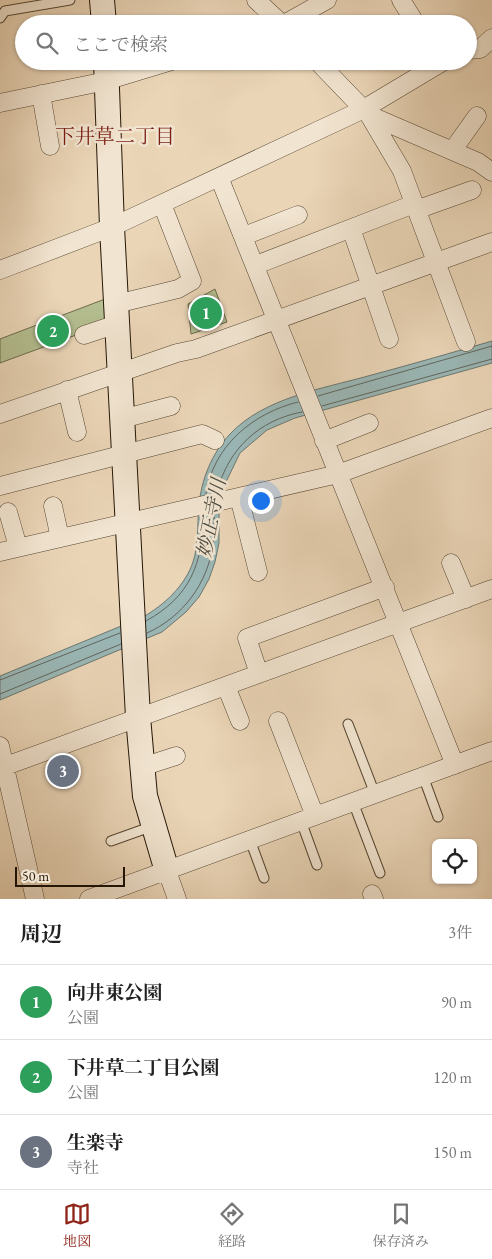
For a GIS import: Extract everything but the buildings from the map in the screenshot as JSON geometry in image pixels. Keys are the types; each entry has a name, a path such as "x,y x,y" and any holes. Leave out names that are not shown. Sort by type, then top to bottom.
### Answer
{"street":[{"path":"102,0 103,15"},
{"path":"256,0 273,15"},
{"path":"300,15 327,0"},
{"path":"400,0 410,15"},
{"path":"477,49 480,49 492,38"},
{"path":"326,70 366,112 402,171 466,342"},
{"path":"0,270 112,227 366,112 430,70"},
{"path":"0,103 41,94 106,71 123,454 142,767 145,796 176,899"},
{"path":"41,94 50,146"},
{"path":"366,112 491,169"},
{"path":"452,151 477,116"},
{"path":"219,177 256,265 275,319 385,587 455,765"},
{"path":"256,265 415,207 472,190"},
{"path":"84,335 117,314 178,290 192,281 162,204"},
{"path":"244,236 298,215"},
{"path":"354,237 389,339"},
{"path":"0,414 120,372 196,349 492,242"},
{"path":"67,390 77,432"},
{"path":"122,419 171,406"},
{"path":"0,552 338,474 492,418"},
{"path":"324,441 369,423"},
{"path":"0,486 202,434 215,440"},
{"path":"239,497 258,572"},
{"path":"54,506 60,538"},
{"path":"8,512 18,547"},
{"path":"451,563 466,598"},
{"path":"259,674 248,638 385,587"},
{"path":"3,767 492,589"},
{"path":"226,686 240,721"},
{"path":"278,722 308,819"},
{"path":"0,746 8,811 36,899"},
{"path":"90,899 492,751"},
{"path":"142,767 176,756"}],"lane":[{"path":"0,18 5,11 70,0"},
{"path":"348,724 376,794"},
{"path":"423,776 438,817"},
{"path":"353,802 380,873"},
{"path":"308,819 317,865"},
{"path":"111,841 153,826"},
{"path":"250,840 264,878"}],"green space":[{"path":"215,289 227,322 191,334 188,304"},
{"path":"105,299 106,324 0,363 0,339"}],"water":[{"name":"妙正寺川","path":"492,341 492,363 295,418 267,430 240,453 224,486 219,510 219,543 215,562 209,579 199,597 186,612 162,632 0,700 0,676 143,617 159,607 173,594 185,579 195,555 200,496 208,467 224,441 244,422 276,403 294,396"}],"place":[{"name":"向井東公園","path":"206,313"},
{"name":"下井草二丁目公園","path":"53,331"},
{"name":"生楽寺","path":"63,771"}],"district":[{"name":"下井草二丁目","path":"115,136"}]}
